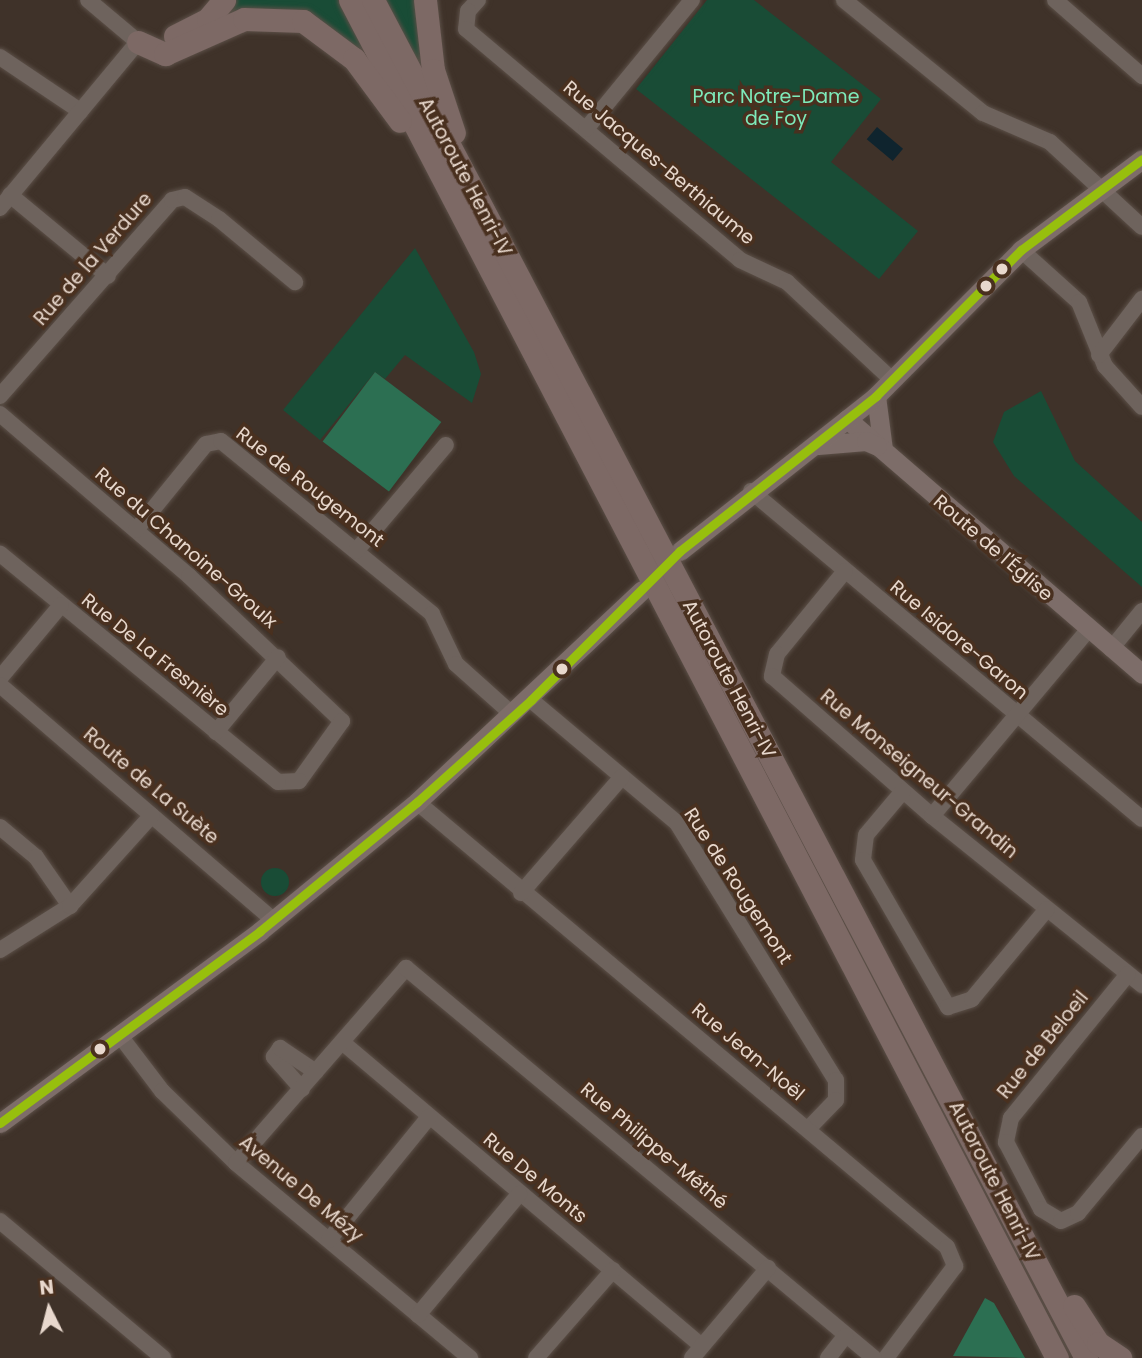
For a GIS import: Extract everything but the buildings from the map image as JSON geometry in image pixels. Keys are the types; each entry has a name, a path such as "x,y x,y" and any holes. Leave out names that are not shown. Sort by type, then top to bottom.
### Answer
{"highway":[{"path":"138,42 177,36 208,19 224,0"},
{"name":"Autoroute Henri-IV","path":"350,0 1057,1358"},
{"name":"Autoroute Henri-IV","path":"373,0 1086,1358"},
{"path":"425,0 433,70 470,186"},
{"path":"138,42 165,54 244,19 303,21 354,59 432,160"},
{"path":"1009,1209 1029,1224 1092,1335 1120,1358"}],"main road":[{"path":"680,551 751,491 876,396 1021,250 1142,159"},
{"path":"876,396 884,450"},
{"name":"Route de l'Église","path":"847,419 1087,631 1142,674"},
{"path":"810,447 866,440 884,450"},
{"path":"0,1123 121,1037 274,920 417,802 531,700 642,590"}],"street":[{"path":"0,208 138,42 88,0"},
{"name":"Rue Jacques-Berthiaume","path":"478,0 464,27 740,260 787,282 892,380"},
{"path":"586,129 692,0"},
{"path":"844,0 983,113 1050,142 1103,186 1142,227"},
{"path":"1055,0 1142,76"},
{"path":"0,57 80,111"},
{"path":"10,195 107,276"},
{"name":"Rue de la Verdure","path":"0,396 172,201 185,197 295,282"},
{"path":"1021,250 1079,302 1100,355 1122,391 1142,407"},
{"path":"1100,355 1142,299"},
{"name":"Rue du Chanoine-Groulx","path":"0,414 136,530 342,717 299,781 285,785"},
{"name":"Rue de Rougemont","path":"136,530 206,444 221,441 432,614 456,664 513,715"},
{"path":"356,551 446,445"},
{"name":"Rue Isidore-Garon","path":"751,491 1142,819"},
{"name":"Rue De La Fresnière","path":"0,554 216,732 285,785"},
{"name":"Rue Monseigneur-Grandin","path":"845,571 777,654 772,676 932,816 1142,985"},
{"path":"0,678 61,605"},
{"path":"1111,649 1142,611"},
{"path":"932,816 1087,631"},
{"path":"216,732 278,657"},
{"name":"Route de La Suète","path":"0,685 274,920"},
{"name":"Rue de Rougemont","path":"531,700 677,823 836,1080 836,1100 808,1129"},
{"path":"522,893 622,777"},
{"path":"903,791 866,835 863,860 947,1007 972,999 1047,909"},
{"name":"Rue Jean-Noël","path":"417,802 522,893 947,1247 955,1266 886,1358"},
{"path":"0,950 70,906 152,815"},
{"path":"0,827 36,857 70,906"},
{"name":"Rue Philippe-Méthé","path":"341,1042 406,968 874,1358"},
{"name":"Rue de Beloeil","path":"1128,974 1011,1118 1006,1142 1041,1209 1061,1221 1078,1213 1142,1136"},
{"name":"Avenue De Mézy","path":"121,1037 162,1091 236,1163 470,1358"},
{"path":"236,1163 341,1042"},
{"name":"Rue De Monts","path":"341,1042 519,1194 613,1270 697,1352"},
{"path":"302,1088 274,1058 280,1048 316,1072"},
{"path":"329,1240 429,1117"},
{"path":"418,1315 519,1194"},
{"path":"0,1221 163,1358"},
{"path":"697,1352 768,1268"},
{"path":"536,1358 613,1270"},
{"path":"828,1358 845,1336"}],"green space":[{"path":"232,0 338,0 389,95 291,10 253,9 210,23"},
{"path":"382,0 421,0 437,100"},
{"name":"Parc Notre-Dame de Foy","path":"707,0 754,0 881,99 831,162 918,231 879,279 636,89"},
{"path":"415,248 474,352 481,374 472,403 405,355 385,379 375,372 320,440 283,410"},
{"path":"375,372 441,422 389,491 323,441"},
{"path":"1041,391 1075,461 1142,522 1142,587 1014,476 993,442 1004,412"},
{"path":"275,868 285,872 289,882 285,892 275,896 265,892 261,882 265,872"},
{"path":"985,1298 994,1303 1025,1358 953,1356"}],"water":[{"path":"877,127 903,149 893,161 867,139"}],"transit line":[{"path":"0,1123 260,931 417,802 531,700 680,551 876,396 1021,250 1142,159"}]}
